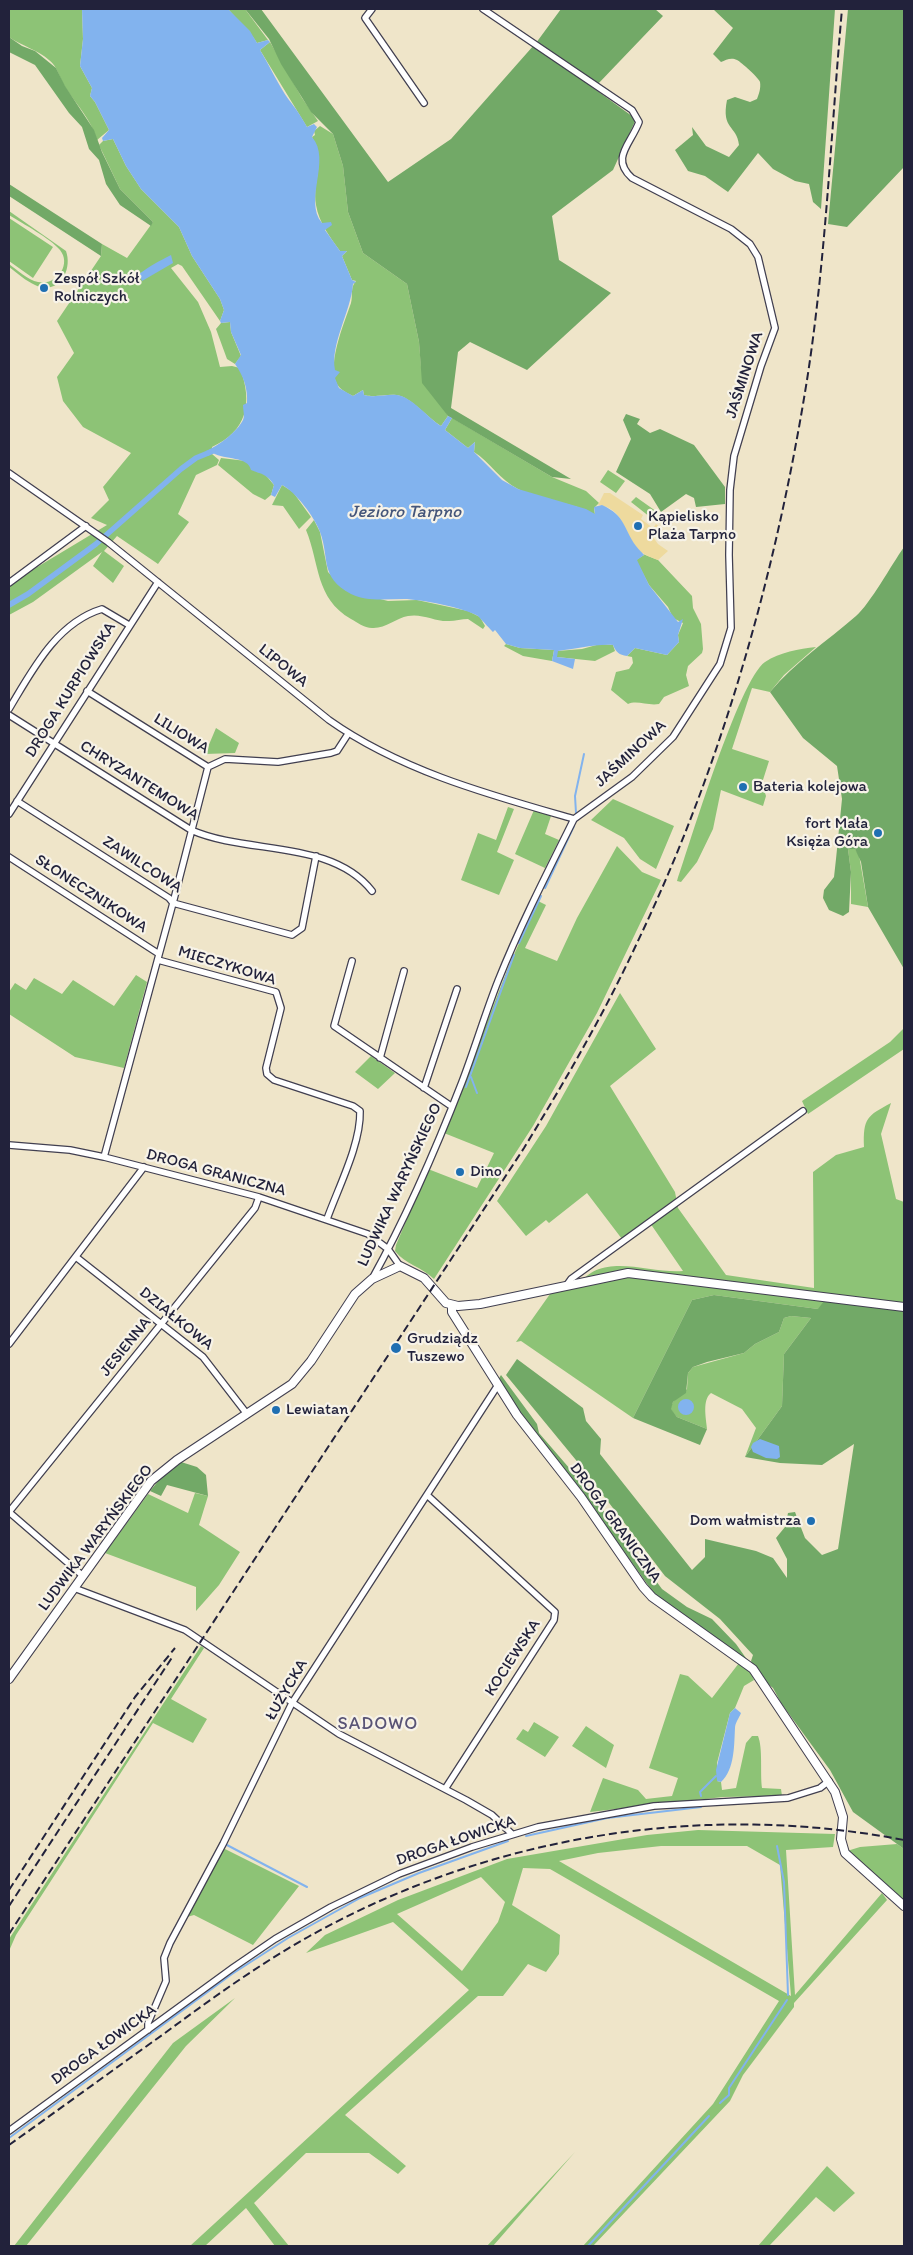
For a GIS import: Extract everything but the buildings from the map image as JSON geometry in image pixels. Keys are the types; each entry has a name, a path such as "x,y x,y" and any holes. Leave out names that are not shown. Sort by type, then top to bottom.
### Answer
{"street":[{"path":"372,9 365,18 424,103"},
{"name":"JAŚMINOWA","path":"482,9 632,110 639,122 622,154 621,162 625,171 632,178 731,230 750,244 758,257 775,328 761,366 734,456 730,490 729,542 731,628 720,664 673,737 632,777 574,819"},
{"name":"LIPOWA","path":"9,473 108,542 348,734 408,764 507,800 574,819"},
{"path":"9,583 86,526"},
{"name":"DROGA KURPIOWSKA","path":"9,814 158,582"},
{"path":"9,709 54,640 93,612 102,609 129,625"},
{"name":"LILIOWA","path":"87,691 208,767 225,759 278,762 331,753 336,751 348,734"},
{"name":"CHRYZANTEMOWA","path":"9,715 191,830 222,840 332,860 372,891"},
{"name":"MIECZYKOWA","path":"104,1157 208,767"},
{"name":"ZAWILCOWA","path":"17,801 173,903 292,935 302,928 316,856"},
{"name":"LUDWIKA WARYŃSKIEGO","path":"9,1679 151,1481 177,1460 281,1392 301,1375 346,1305 372,1279 388,1249 451,1106 498,981 538,891 574,819"},
{"name":"SŁONECZNIKOWA","path":"9,857 158,957"},
{"name":"MIECZYKOWA","path":"158,957 276,992 281,1008 266,1068 267,1074 274,1080 353,1106 360,1111 360,1122 354,1142 326,1219"},
{"path":"352,961 334,1026 451,1106"},
{"path":"380,1058 404,971"},
{"path":"424,1088 457,989"},
{"path":"566,1286 571,1279 803,1111"},
{"name":"DROGA GRANICZNA","path":"9,1145 70,1150 104,1157 259,1197 368,1234 388,1249 400,1266 424,1278 443,1300 452,1305 452,1312 517,1415 581,1497 643,1587 652,1597 753,1669 829,1782"},
{"path":"9,1344 144,1167"},
{"name":"JESIENNA","path":"9,1512 163,1324 255,1208 259,1197"},
{"name":"DZIAŁKOWA","path":"76,1257 163,1324 209,1363 247,1414"},
{"path":"372,1279 400,1266"},
{"path":"452,1305 480,1304 628,1273 649,1274 904,1307"},
{"name":"ŁUŻYCKA","path":"148,2030 148,2023 166,1981 164,1958 170,1943 223,1844 292,1703 498,1385"},
{"name":"KOCIEWSKA","path":"427,1495 555,1612 553,1621 445,1789"},
{"path":"9,1512 83,1576"},
{"path":"74,1588 185,1630 350,1741 492,1815 512,1834"},
{"path":"829,1782 839,1802 842,1817 842,1845 845,1853 904,1906"},
{"name":"DROGA ŁOWICKA","path":"9,2132 234,1967 323,1911 399,1874 512,1834 615,1812 654,1806 788,1798 820,1788 829,1782"}],"green space":[{"path":"9,9 82,9 83,39 80,66 92,88 90,96 109,130 97,140 87,118 65,87 52,63 40,53 9,37"},
{"path":"228,9 245,9 268,40 257,43"},
{"path":"245,9 261,9 388,182 451,139 534,45 636,119 613,170 552,216 559,260 611,293 527,370 470,342 458,352 451,408 571,479 552,477 448,416 422,383 419,342 407,284 363,253 348,212 343,166 333,134 311,112 281,64 269,39"},
{"path":"561,9 655,9 663,16 597,85 536,43"},
{"path":"713,9 835,9 821,209 813,202 809,184 795,181 773,169 758,153 728,192 705,176 688,171 675,150 693,135 692,127 706,146 729,157 739,145 738,139 726,117 727,100 735,97 750,102 757,99 759,93 760,82 757,77 739,61 729,59 721,62 713,54 733,28"},
{"path":"848,9 904,9 904,167 847,227 828,224"},
{"path":"9,37 22,46 35,51 56,68 65,86 94,130 102,152 120,189 153,222 151,226 120,205 106,184 99,160 89,149 82,127 69,113 35,65 9,52"},
{"path":"270,42 302,98 318,121 307,127 260,50"},
{"path":"320,126 333,134 343,166 348,212 363,253 407,284 419,342 421,367 448,416 441,426 413,403 401,396 368,396 364,395 363,390 353,396 341,389 335,380 334,359 340,334 351,303 353,286 356,281 352,280 342,256 347,251 340,251 325,230 317,212 315,196 318,157 312,137 315,135 314,131"},
{"path":"113,139 126,166 141,189 179,227 192,256 220,299 224,310 220,321 182,266 178,264 171,268 198,302 211,332 220,367 232,366 240,368 246,393 244,415 233,433 212,447 212,454 219,460 217,465 196,475 178,514 189,522 158,564 117,536 104,551 124,566 113,583 93,566 102,552 33,602 9,615 9,584 107,525 91,518 109,500 103,487 131,453 83,427 63,401 57,377 74,353 57,321 101,256 102,244 127,258 153,222 120,189 99,145 103,141"},
{"path":"9,184 102,244 101,256 9,196"},
{"path":"9,211 66,251 67,266 62,280 57,284 43,288 25,279 9,267 9,264 30,279 45,282 56,278 63,268 64,262 63,256 56,245 9,215"},
{"path":"9,218 53,247 33,278 9,261"},
{"path":"230,322 231,332 241,356 235,364 227,359 216,329 221,323"},
{"path":"626,414 640,419 637,424 650,433 660,429 694,445 725,487 725,504 696,507 694,498 686,494 661,512 650,494 616,472 631,439 623,420"},
{"path":"452,418 552,477 586,491 599,503 594,508 595,515 577,507 537,497 512,485 474,452 475,442 468,448 445,430"},
{"path":"221,458 246,461 257,472 264,473 274,485 271,495 265,500 253,494 218,465"},
{"path":"608,470 625,481 616,493 600,482"},
{"path":"282,485 293,492 311,517 299,529 283,506 272,505"},
{"path":"636,497 660,514 650,517 631,502"},
{"path":"314,520 320,532 328,572 345,590 388,601 417,600 468,611 480,617 485,626 483,629 468,619 444,621 413,615 381,627 369,628 351,619 339,611 331,601 320,579 306,530"},
{"path":"904,547 904,969 868,907 861,862 855,849 848,849 851,872 849,912 843,916 829,910 823,898 824,890 834,877 836,859 842,799 837,766 803,738 770,692 800,662 862,610"},
{"path":"643,554 658,560 692,596 693,608 701,624 703,649 702,653 688,666 686,675 689,686 664,697 659,704 628,704 611,690 616,672 629,669 633,663 632,657 627,656 635,648 667,655 679,642 678,635 683,623 673,618 668,607 649,585 636,560"},
{"path":"506,644 520,648 554,650 552,661 523,656 504,646"},
{"path":"600,644 613,645 615,651 595,661 557,657 557,651 582,649"},
{"path":"816,647 784,675 770,692 752,688 732,749 769,761 762,783 766,796 763,806 721,790 713,829 697,862 681,882 677,881 729,729 754,675 765,662 783,653"},
{"path":"216,728 239,743 235,753 205,754"},
{"path":"613,799 674,826 656,869 640,859 624,838 591,820"},
{"path":"508,807 514,809 497,852 514,860 499,895 461,880 478,833 496,840"},
{"path":"534,810 551,816 545,834 559,840 545,868 515,854"},
{"path":"617,846 642,872 661,880 597,1013 533,1126 434,1279 399,1255 395,1251 396,1245 428,1169 477,1188 494,1153 444,1133 508,968 538,901 546,905 525,948 557,961 577,918"},
{"path":"848,849 855,849 859,855 868,907 851,904 851,872"},
{"path":"136,975 147,982 124,1068 75,1057 9,1014 9,992 15,983 26,990 34,978 62,994 73,980 114,1006"},
{"path":"620,993 656,1049 610,1086 675,1192 678,1208 726,1275 814,1288 813,1172 836,1155 864,1147 864,1130 868,1119 891,1103 881,1134 896,1199 904,1202 904,1311 818,1309 714,1295 692,1300 633,1418 521,1341 516,1342 550,1294 578,1286 588,1275 599,1269 612,1266 626,1266 683,1271 648,1220 622,1239 587,1193 549,1223 546,1220 526,1236 497,1201 546,1126"},
{"path":"904,1028 904,1049 808,1114 802,1101 890,1042"},
{"path":"371,1056 395,1073 378,1089 355,1072"},
{"path":"714,1295 818,1309 824,1301 904,1311 904,1849 853,1812 830,1770 781,1703 773,1688 757,1676 751,1661 753,1655 720,1619 665,1576 580,1465 506,1375 517,1359 583,1408 586,1421 601,1439 600,1454 692,1570 705,1557 705,1539 756,1551 773,1558 787,1578 787,1559 776,1538 785,1527 788,1513 795,1512 805,1538 822,1555 838,1549 854,1444 822,1465 780,1463 745,1457 782,1406 784,1354 811,1318 791,1316 784,1318 779,1332 755,1344 744,1353 693,1367 688,1373 686,1393 673,1402 671,1409 677,1417 707,1429 700,1445 633,1418 692,1300"},
{"path":"791,1316 811,1318 784,1354 782,1406 745,1457 756,1428 742,1409 711,1393 706,1400 705,1415 707,1429 677,1417 670,1409 673,1402 687,1389 688,1373 693,1367 744,1353 755,1344 779,1332 784,1318"},
{"path":"501,1375 537,1424 539,1433 589,1491 662,1589 687,1607 712,1619 736,1644 748,1661 655,1595 583,1494 518,1413 498,1380"},
{"path":"181,1462 197,1467 206,1475 208,1496 167,1485 161,1496 150,1491 164,1474"},
{"path":"195,1493 208,1496 199,1525 240,1552 219,1585 196,1611 196,1587 105,1553 148,1494 188,1513"},
{"path":"201,1646 204,1648 171,1699 207,1719 193,1743 153,1723 16,1935 9,1951 9,1939"},
{"path":"739,1663 750,1671 754,1680 744,1686 735,1708 730,1713 717,1763 717,1781 721,1782 722,1790 736,1788 746,1743 752,1736 758,1736 760,1741 762,1788 781,1789 782,1796 723,1797 590,1812 603,1778 638,1790 646,1799 672,1796 678,1778 649,1768 680,1674 688,1676 712,1698"},
{"path":"534,1722 559,1737 545,1757 516,1739 523,1729 528,1732"},
{"path":"586,1726 614,1745 606,1768 572,1746"},
{"path":"698,1830 835,1834 833,1847 786,1850 795,1995 882,1893 887,1900 794,2003 794,2007 743,2075 730,2101 593,2246 583,2246 713,2104 779,2001 550,1869 523,1868 512,1905 560,1935 559,1954 546,1972 528,1964 503,1996 478,1996 345,2115 406,2166 398,2174 369,2153 306,2153 254,2203 289,2246 275,2246 246,2208 205,2246 190,2246 469,1990 393,1922 306,1953 325,1935 398,1900 507,1859 647,1835","holes":["661,1846 747,1846 780,1865 791,1996 559,1861 598,1853","481,1877 505,1902 498,1922 462,1971 397,1914"]},
{"path":"897,1844 904,1849 904,1901 847,1851 860,1847"},
{"path":"223,1848 299,1886 253,1945 194,1915 187,1917"},
{"path":"235,1998 186,2046 26,2246 14,2246 173,2043"},
{"path":"575,2152 493,2246 487,2246"},
{"path":"827,2166 855,2193 834,2212 816,2197 769,2246 758,2246"}],"sand":[{"name":"Kąpielisko Plaża Tarpno","path":"604,493 610,493 643,515 641,519 653,528 656,524 663,530 653,537 658,544 668,551 658,560 647,556 639,550 613,510 598,505"}],"water":[{"name":"Jezioro Tarpno","path":"82,9 228,9 250,31 257,43 268,40 270,42 260,50 281,88 307,127 314,124 317,127 312,137 317,146 319,157 315,203 317,214 322,223 331,222 332,225 325,230 340,251 347,251 342,256 352,280 356,282 353,284 349,305 335,349 335,370 340,372 335,378 339,388 353,396 363,390 364,395 368,396 397,395 403,397 414,403 441,426 448,416 452,418 445,430 468,448 475,442 474,452 502,480 518,489 586,509 595,514 594,507 602,505 610,509 620,518 632,540 644,555 637,560 649,585 678,622 683,619 678,635 679,642 667,655 635,648 627,656 624,656 615,650 613,645 558,651 557,657 575,659 573,669 552,661 554,650 520,648 506,644 495,630 493,632 478,616 463,610 442,604 404,599 384,600 357,597 341,588 334,581 327,566 323,541 318,526 293,493 282,485 275,497 271,495 274,485 272,482 264,475 251,470 245,462 213,453 208,456 206,451 227,438 243,420 243,405 247,403 247,392 243,377 235,364 241,355 231,332 230,322 221,323 220,321 224,310 220,299 192,256 179,227 141,189 126,166 113,139 103,141 102,138 109,130 90,96 92,88 80,66 83,39"},
{"path":"171,255 173,263 142,281 139,274"},
{"path":"683,1399 689,1399 694,1404 692,1413 683,1415 678,1410 678,1404"},
{"path":"760,1439 779,1446 780,1457 777,1459 766,1458 753,1452 751,1447 753,1443"},
{"path":"735,1708 741,1713 735,1726 733,1756 726,1777 721,1782 717,1781 716,1770 730,1713"}],"waterway":[{"path":"9,605 28,594 96,544 181,469 196,458 213,451"},
{"path":"576,813 575,796 584,754"},
{"path":"545,888 574,826"},
{"path":"519,943 541,896"},
{"path":"466,1087 514,955"},
{"path":"471,1077 477,1093"},
{"path":"701,1796 700,1792 716,1776"},
{"path":"526,1836 607,1818 701,1807 702,1804"},
{"path":"9,2138 232,1974 288,1938 360,1898 419,1873 508,1841"},
{"path":"225,1844 307,1887"},
{"path":"777,1846 784,1882 788,1995"},
{"path":"720,2103 729,2095 729,2088 787,2000"},
{"path":"588,2246 709,2116"}],"railway":[{"path":"9,1934 524,1148 598,1021 637,943 667,876 720,738 742,668 762,596 794,453 814,334 819,288 842,9"},
{"path":"9,1890 135,1697 175,1648"},
{"path":"9,1906 173,1656"},
{"path":"9,2145 217,1995 271,1959 308,1937 377,1902 449,1874 522,1852 598,1836 674,1827 751,1824 828,1829 904,1840"}],"place":[{"name":"Zespół Szkół Rolniczych","path":"44,288"},
{"name":"Kąpielisko Plaża Tarpno","path":"638,526"},
{"name":"Bateria kolejowa","path":"743,787"},
{"name":"fort Mała Księża Góra","path":"878,833"},
{"name":"Dino","path":"460,1172"},
{"name":"Grudziądz Tuszewo","path":"396,1348"},
{"name":"Lewiatan","path":"276,1410"},
{"name":"Dom wałmistrza","path":"811,1521"}],"district":[{"name":"SADOWO","path":"378,1724"}]}
